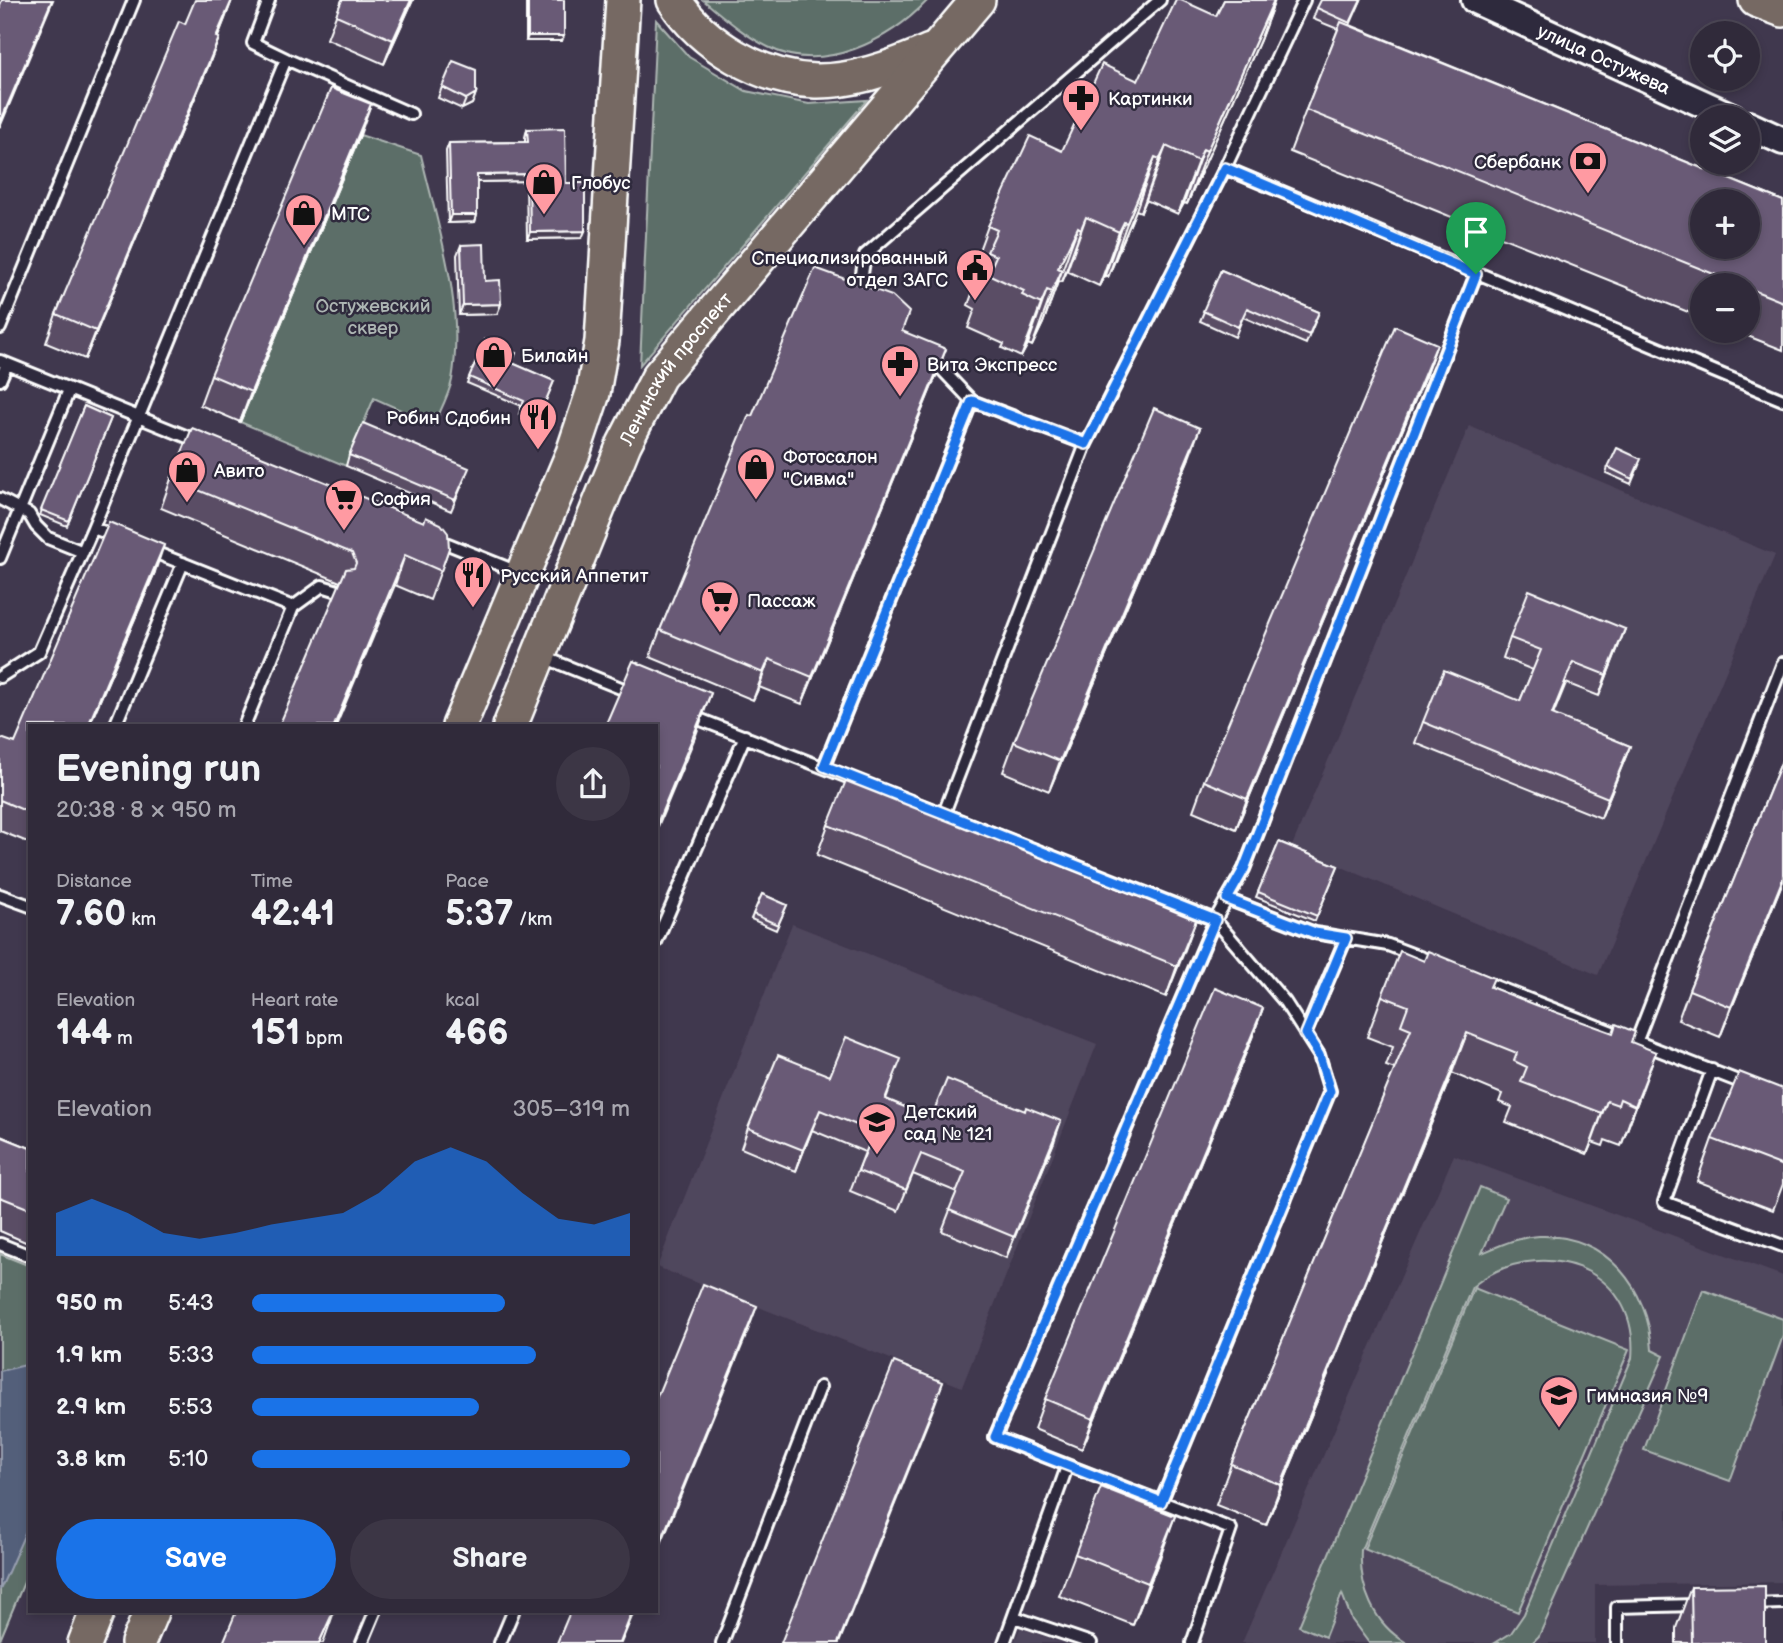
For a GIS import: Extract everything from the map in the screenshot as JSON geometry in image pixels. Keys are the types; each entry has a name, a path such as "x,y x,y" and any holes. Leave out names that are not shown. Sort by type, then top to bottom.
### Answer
{"main road":[{"path":"460,724 573,453 593,393 602,341 622,0"},
{"path":"674,0 699,32 721,48 749,64 814,81 861,75 933,50"},
{"name":"Ленинский проспект","path":"511,724 624,444 659,376 978,0"},
{"path":"1756,0 1783,10"},
{"path":"85,1643 97,1613"},
{"path":"138,1643 151,1613"}],"street":[{"name":"улица Остужева","path":"1475,0 1706,105"},
{"path":"1760,130 1783,141"}],"lane":[{"path":"0,328 134,0"},
{"path":"270,0 253,43 411,114"},
{"path":"878,308 861,280 865,255 1160,0"},
{"path":"944,813 1086,444 1225,168 1304,0"},
{"path":"0,677 39,652 93,528 286,59"},
{"path":"1225,168 1783,400"},
{"path":"1192,1643 1230,1529 995,1437 1215,920 1244,869 1476,274"},
{"path":"922,349 972,401 1086,444"},
{"path":"0,380 3,362 208,446"},
{"path":"0,558 69,390"},
{"path":"824,766 972,401"},
{"path":"0,499 21,508 48,538 83,552"},
{"path":"93,528 293,607"},
{"path":"421,533 523,574"},
{"path":"116,724 183,563"},
{"path":"245,724 293,607 322,586 338,591"},
{"path":"539,655 642,696"},
{"path":"1637,1040 1783,663"},
{"path":"680,711 1215,920 1285,1002 1319,1055 1330,1091 1161,1502"},
{"path":"658,937 745,736"},
{"path":"0,895 28,905"},
{"path":"1227,899 1315,933 1388,945 1450,969"},
{"path":"1306,1034 1346,938"},
{"path":"1463,974 1758,1089"},
{"path":"1712,1070 1664,1202 1783,1246"},
{"path":"0,1244 28,1255"},
{"path":"722,1643 820,1387"},
{"path":"1003,1643 1067,1467"},
{"path":"1741,1604 1783,1603"},
{"path":"1617,1643 1617,1607 1714,1605"},
{"path":"362,1643 375,1613"},
{"path":"500,1643 513,1613"},
{"path":"1014,1617 1091,1643"}],"shaded area":[{"path":"1469,426 1775,555 1598,975 1292,846"},
{"name":"Детский сад № 121","path":"792,924 1097,1044 962,1387 658,1267"},
{"name":"Гимназия №9","path":"1454,1155 1783,1276 1783,1582 1595,1585 1595,1643 1242,1643"},
{"path":"1020,1628 1062,1643 1014,1643"}],"green space":[{"path":"703,0 928,0 895,28 875,40 833,55 811,57 789,55 768,47 742,31"},
{"path":"656,20 689,57 746,91 809,104 867,100 640,365"},
{"name":"Остужевский сквер","path":"360,135 421,155 448,266 455,323 455,352 451,386 434,425 374,398 346,466 240,422"},
{"path":"1480,1187 1506,1198 1482,1253 1503,1244 1539,1236 1563,1238 1584,1244 1620,1269 1633,1286 1649,1327 1652,1350 1664,1356 1539,1636 1532,1643 1495,1643 1511,1633 1524,1614 1632,1358 1630,1326 1619,1300 1602,1280 1579,1267 1553,1261 1525,1262 1498,1271 1472,1287 1361,1550 1363,1577 1370,1603 1385,1626 1407,1643 1369,1643 1352,1620 1342,1594 1325,1637 1299,1626"},
{"path":"0,1254 28,1265 28,1573 0,1640"},
{"path":"1474,1288 1629,1350 1518,1612 1364,1549"},
{"path":"1703,1290 1783,1319 1783,1336 1730,1481 1644,1450"}],"water":[{"path":"28,1364 28,1527 0,1590 0,1371"}],"building":[{"path":"2,0 52,0 0,123 0,5"},
{"path":"195,0 232,0 216,37 219,38 96,331 56,314 179,21 185,24"},
{"path":"342,0 411,0 393,40 336,15"},
{"path":"528,0 564,0 564,36 528,36"},
{"path":"1176,0 1216,16 1224,0 1274,0 1207,151 1203,149 1198,161 1166,146 1160,159 1155,157 1127,223 1124,222 1119,232 1086,217 1081,229 1078,227 1058,268 1062,270 1052,292 1047,290 1041,304 1022,295 1024,291 988,274 996,256 987,252 997,230 988,226 1030,136 1062,151 1102,64 1138,81"},
{"path":"1321,0 1361,0 1350,23 1317,8"},
{"path":"1341,22 1690,163 1690,175 1719,175 1753,189 1690,189 1690,259 1760,259 1760,192 1783,201 1783,302 1760,293 1760,273 1711,273 1306,110"},
{"path":"453,61 476,70 476,93 466,99 442,87"},
{"path":"331,88 371,104 251,392 211,375"},
{"path":"565,128 566,183 585,183 585,231 530,232 529,174 477,175 477,215 451,215 449,143 528,142 527,129"},
{"path":"484,244 485,281 500,280 501,304 463,305 461,245"},
{"path":"815,268 892,296 909,312 902,331 946,349 812,677 769,659 763,673 660,630 749,415 752,416"},
{"path":"1221,270 1319,312 1309,335 1247,308 1238,327 1203,311"},
{"path":"1395,326 1437,344 1247,799 1204,781"},
{"path":"485,340 516,353 512,363 554,381 539,417 520,409 524,401 469,377"},
{"path":"84,406 111,418 69,521 41,510"},
{"path":"1154,408 1200,428 1060,761 1014,742"},
{"path":"363,423 469,468 455,500 349,455"},
{"path":"192,428 424,522 426,517 441,524 448,533 449,548 441,571 405,555 335,724 280,724 346,569 354,568 356,563 352,553 171,479"},
{"path":"1617,448 1641,459 1632,479 1608,467"},
{"path":"109,522 164,545 89,724 28,724 28,812 0,800 0,740 1,738 15,743"},
{"path":"1529,590 1625,629 1606,675 1573,662 1552,714 1630,746 1608,798 1423,722 1444,670 1520,701 1541,650 1510,638"},
{"path":"633,661 711,693 658,821 658,724 606,724"},
{"path":"1783,758 1783,878 1731,1007 1689,990"},
{"path":"847,778 1196,920 1177,966 828,825"},
{"path":"1279,842 1338,866 1317,916 1258,892"},
{"path":"762,894 787,905 778,925 753,914"},
{"path":"1400,951 1424,961 1428,951 1494,978 1490,987 1613,1033 1616,1024 1635,1032 1631,1042 1656,1052 1635,1106 1620,1099 1618,1105 1607,1101 1602,1113 1521,1082 1527,1067 1514,1061 1517,1053 1467,1033 1281,1485 1231,1464 1411,1029 1401,1025 1408,1006 1382,996"},
{"path":"1215,988 1263,1008 1093,1419 1045,1399"},
{"path":"846,1037 901,1059 885,1099 931,1118 947,1079 1025,1111 1026,1107 1061,1121 1014,1237 949,1210 965,1172 921,1154 906,1190 858,1171 874,1132 820,1110 803,1150 748,1128 778,1055 830,1076"},
{"path":"1739,1072 1783,1089 1783,1166 1712,1139"},
{"path":"0,1136 28,1147 28,1208 0,1197"},
{"path":"703,1284 757,1306 658,1548 658,1394"},
{"path":"894,1362 943,1382 838,1643 781,1643"},
{"path":"1101,1487 1175,1516 1148,1583 1075,1554"},
{"path":"1765,1586 1765,1643 1692,1643 1691,1587"},
{"path":"236,1613 333,1613 319,1643 223,1643"},
{"path":"570,1613 632,1613 620,1643 557,1643"}],"place":[{"name":"Картинки","path":"1081,132"},
{"name":"Сбербанк","path":"1588,195"},
{"name":"Глобус","path":"544,216"},
{"name":"МТС","path":"304,247"},
{"name":"Специализированный отдел ЗАГС","path":"975,302"},
{"name":"Билайн","path":"494,389"},
{"name":"Вита Экспресс","path":"900,398"},
{"name":"Робин Сдобин","path":"538,451"},
{"name":"Фотосалон \"Сивма\"","path":"756,501"},
{"name":"Авито","path":"187,504"},
{"name":"София","path":"344,532"},
{"name":"Русский Аппетит","path":"473,609"},
{"name":"Пассаж","path":"720,634"},
{"name":"Детский сад № 121","path":"877,1156"},
{"name":"Гимназия №9","path":"1559,1429"}],"route":[{"path":"1225,168 1476,274 1244,869 1227,899 1315,933 1346,938 1306,1034 1319,1055 1330,1091 1161,1502 995,1437 1215,920 824,766 972,401 1086,444 1225,168"}]}
